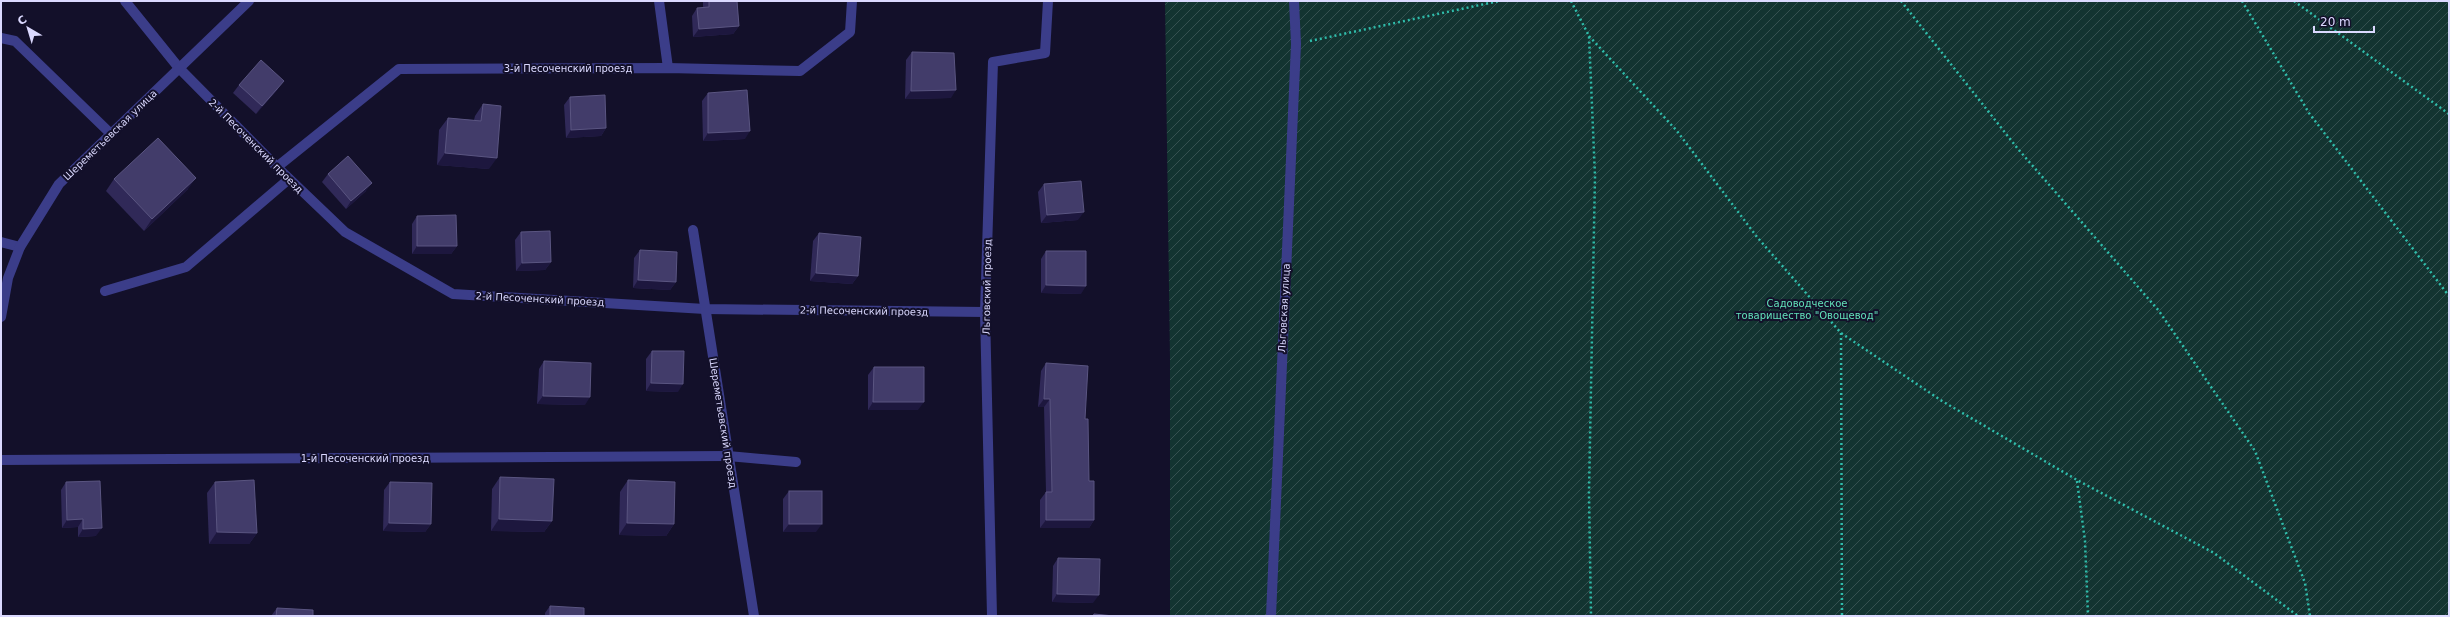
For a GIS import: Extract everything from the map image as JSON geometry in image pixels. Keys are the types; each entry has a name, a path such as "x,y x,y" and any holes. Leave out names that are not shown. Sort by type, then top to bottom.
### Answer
{"street":[{"name":"2-й Песоченский проезд","path":"125,1 179,68 289,179 345,232 453,294 705,309 986,312"},
{"name":"Шереметьевская улица","path":"1,317 8,278 20,247 59,184 249,1"},
{"path":"659,1 668,68"},
{"name":"3-й Песоченский проезд","path":"277,167 399,69 668,68 800,71 850,32 852,1"},
{"name":"Льговский проезд","path":"992,616 986,312 993,62 1045,53 1048,1"},
{"name":"Льговская улица","path":"1271,616 1296,44 1294,1"},
{"path":"1,38 15,41 111,134"},
{"path":"105,291 186,267 289,179"},
{"name":"Шереметьевский проезд","path":"693,230 754,616"},
{"path":"1,242 20,247"},
{"name":"1-й Песоченский проезд","path":"1,460 728,456 796,462"}],"path":[{"path":"1296,44 1499,1"},
{"path":"1571,1 1589,36 1677,131 1757,237 1841,333 1942,401 2077,480 2214,553 2298,616"},
{"path":"1901,1 2018,149 2159,311 2255,451 2305,583 2310,616"},
{"path":"2242,1 2309,112 2449,296"},
{"path":"2294,1 2449,114"},
{"path":"1589,36 1595,176 1589,493 1591,616"},
{"path":"1841,333 1842,616"},
{"path":"2077,480 2085,541 2088,616"}],"green space":[{"name":"Садоводческое товарищество \"Овощевод\"","path":"1165,1 2449,1 2449,616 1170,616 1170,359"}],"building":[{"path":"709,1 737,1 739,26 699,29 697,8 709,7"},
{"path":"912,52 954,53 956,90 911,91"},
{"path":"261,60 284,81 262,106 239,85"},
{"path":"747,90 750,131 708,133 708,93"},
{"path":"605,95 606,128 571,130 570,97"},
{"path":"483,104 501,106 497,158 445,153 448,118 481,121"},
{"path":"158,138 196,178 152,219 114,179"},
{"path":"348,156 372,183 351,201 328,174"},
{"path":"1081,181 1084,212 1047,215 1044,184"},
{"path":"456,215 457,246 417,246 417,216"},
{"path":"550,231 551,262 522,263 521,232"},
{"path":"819,233 861,237 858,276 816,273"},
{"path":"640,250 677,252 676,282 638,280"},
{"path":"1046,251 1086,251 1086,286 1046,285"},
{"path":"652,351 684,351 683,384 651,383"},
{"path":"544,361 591,363 590,397 543,396"},
{"path":"1046,363 1088,366 1085,419 1088,419 1089,481 1094,481 1094,520 1046,520 1046,492 1052,492 1050,399 1044,399"},
{"path":"874,367 924,367 924,402 873,402"},
{"path":"500,477 554,479 552,521 499,519"},
{"path":"254,480 257,533 217,532 215,482"},
{"path":"628,480 675,482 674,524 627,523"},
{"path":"100,481 102,528 83,529 83,519 67,520 66,482"},
{"path":"390,482 432,483 431,524 389,523"},
{"path":"789,491 822,491 822,524 789,524"},
{"path":"1058,558 1100,559 1099,595 1057,594"},
{"path":"550,606 584,608 584,616 550,616"},
{"path":"277,608 313,610 313,616 276,616"},
{"path":"1094,614 1114,616 1093,616"}]}
